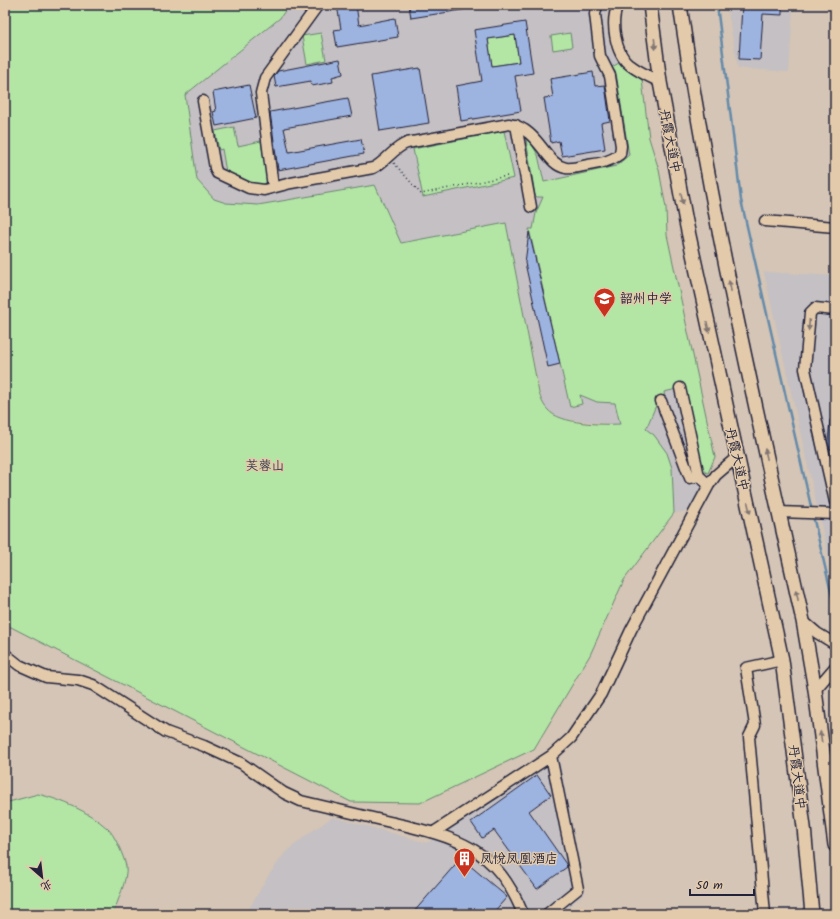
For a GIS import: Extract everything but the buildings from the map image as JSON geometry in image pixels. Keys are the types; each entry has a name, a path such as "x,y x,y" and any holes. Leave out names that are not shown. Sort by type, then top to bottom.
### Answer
{"main road":[{"name":"丹霞大道中","path":"650,5 660,82 686,222 782,660 804,827 812,914"},
{"path":"680,5 692,87 712,201 803,621 815,690 835,838"}],"street":[{"path":"273,187 261,93 262,85 265,78 318,5"},
{"path":"203,101 215,168 218,173 249,188 264,190 373,168 407,143 499,125 516,125 530,133 558,165 567,168 606,162 620,154 621,146 610,76 600,56 595,14 598,5"},
{"path":"618,5 614,14 615,30 619,49 626,62 660,82"},
{"path":"597,33 615,30"},
{"path":"516,125 531,208"},
{"path":"765,221 835,227"},
{"path":"835,310 815,308 810,313 805,369 835,502"},
{"path":"680,388 699,476 709,485"},
{"path":"661,401 690,478 699,476"},
{"path":"434,832 551,756 571,738 601,694 632,630 709,485 716,475 737,457"},
{"path":"779,512 835,514"},
{"path":"803,621 816,633 835,644"},
{"path":"5,654 19,665 46,677 78,680 93,685 166,732 204,746 241,764 257,773 284,793 300,801 434,832 452,838 485,858 505,879 523,914"},
{"path":"766,914 748,737 755,725 746,668 782,660"},
{"path":"815,690 835,667"},
{"path":"547,914 578,889 551,756"}],"path":[{"path":"389,157 421,194 507,176"}],"shaded area":[{"name":"韶州中学","path":"289,5 608,5 606,20 608,40 613,55 619,63 642,80 649,138 659,170 666,208 667,235 715,457 689,511 674,513 672,468 635,426 563,419 548,411 542,402 506,223 401,243 375,185 258,205 226,203 214,199 197,180 185,95 280,18"},
{"path":"727,5 793,5 789,72 738,68"},
{"path":"764,272 835,276 835,585"},
{"path":"559,758 585,893 559,914 246,914 269,875 285,853 308,834 333,817 427,843"}],"green space":[{"name":"芙蓉山","path":"5,5 289,5 280,18 185,95 197,180 214,199 226,203 258,205 375,185 401,243 506,223 539,393 543,404 554,415 582,423 620,424 615,403 597,402 580,395 582,404 570,407 529,229 533,229 536,213 543,197 537,197 535,195 526,139 528,138 538,155 544,182 616,166 629,155 616,73 612,67 619,63 642,80 649,138 659,170 666,208 667,235 715,457 708,473 703,471 685,387 664,392 665,400 657,403 646,429 654,435 667,453 672,468 674,513 624,580 590,655 534,749 420,803 351,802 11,627 5,626"},
{"path":"321,33 326,60 307,64 302,36"},
{"path":"570,33 572,47 553,50 551,36"},
{"path":"515,35 519,62 492,66 488,39"},
{"path":"234,127 238,146 261,141 267,179 265,186 254,186 226,172 222,149 219,150 215,131"},
{"path":"504,131 514,178 423,197 413,149"},
{"path":"38,794 56,799 83,811 100,822 113,835 123,857 126,871 124,884 113,914 5,914 5,803"}],"waterway":[{"path":"717,5 741,200 812,511"},
{"path":"813,516 835,609"}],"place":[{"name":"韶州中学","path":"605,318"},
{"name":"凤悦凤凰酒店","path":"464,878"}]}
